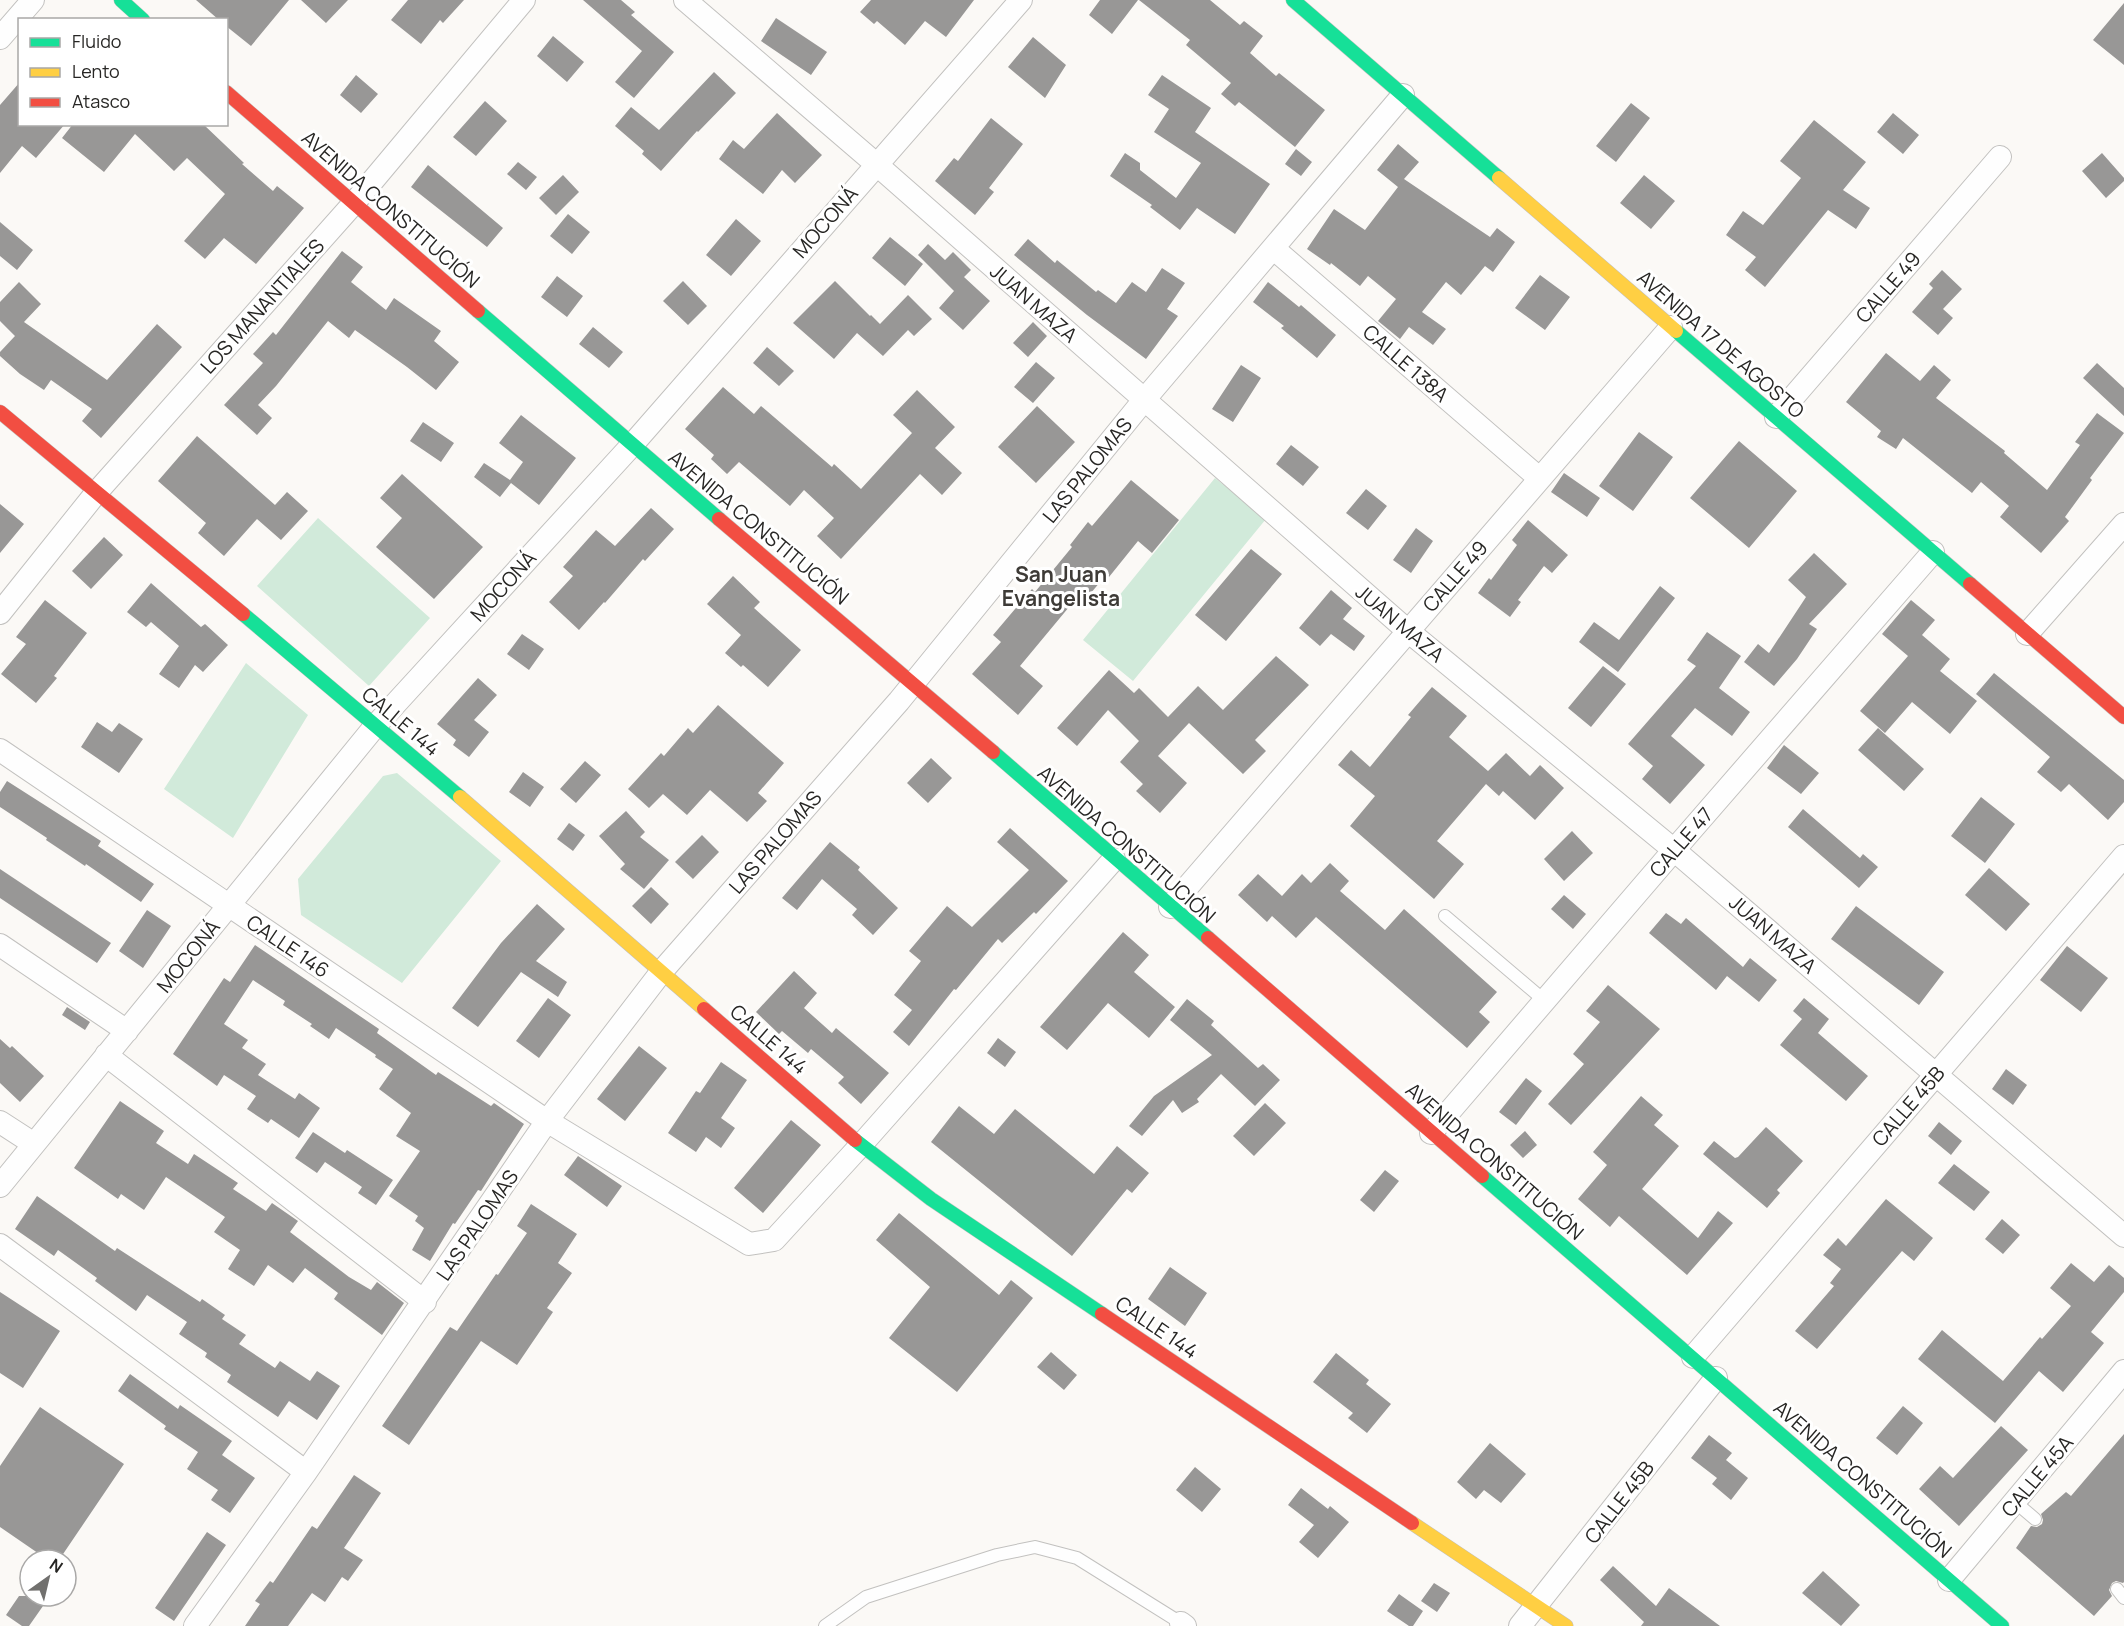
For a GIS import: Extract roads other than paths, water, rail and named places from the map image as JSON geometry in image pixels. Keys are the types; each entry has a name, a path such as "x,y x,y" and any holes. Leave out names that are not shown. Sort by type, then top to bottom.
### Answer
{"main road":[{"path":"121,0 141,18"},
{"name":"AVENIDA 17 DE AGOSTO","path":"1293,0 2124,717"},
{"name":"AVENIDA CONSTITUCIÓN","path":"228,94 632,445 913,683 2002,1626"},
{"name":"CALLE 144","path":"0,412 376,725 861,1145 931,1198 1566,1626"}],"street":[{"path":"0,38 33,0"},
{"name":"LOS MANANTIALES","path":"0,613 96,493 354,203 524,0"},
{"name":"JUAN MAZA","path":"685,0 876,164 1408,631 1674,850 2124,1236"},
{"name":"MOCONÁ","path":"0,1186 376,725 632,445 1021,0"},
{"name":"LAS PALOMAS","path":"195,1626 306,1473 548,1121 662,971 913,683 1144,400 1402,95"},
{"name":"CALLE 49","path":"1776,417 2000,157"},
{"name":"CALLE 138A","path":"1273,248 1539,478"},
{"name":"CALLE 49","path":"1170,907 1671,327"},
{"path":"2027,634 2124,524"},
{"name":"CALLE 47","path":"1431,1133 1933,552"},
{"name":"CALLE 146","path":"0,750 548,1121 749,1244 774,1240 1114,859"},
{"name":"CALLE 45B","path":"1692,1357 2124,856"},
{"path":"0,945 127,1030"},
{"path":"106,1056 425,1302"},
{"path":"0,1122 34,1144"},
{"path":"0,1245 306,1473"},
{"name":"CALLE 45A","path":"1949,1580 2124,1371"},
{"name":"CALLE 45B","path":"1520,1626 1716,1378"}],"lane":[{"path":"1445,916 1545,1001"},
{"path":"2015,1502 2035,1519"},
{"path":"825,1626 866,1597 997,1555 1035,1547 1077,1558 1183,1625"}],"district":[{"name":"San Juan Evangelista","path":"1061,586"}]}
